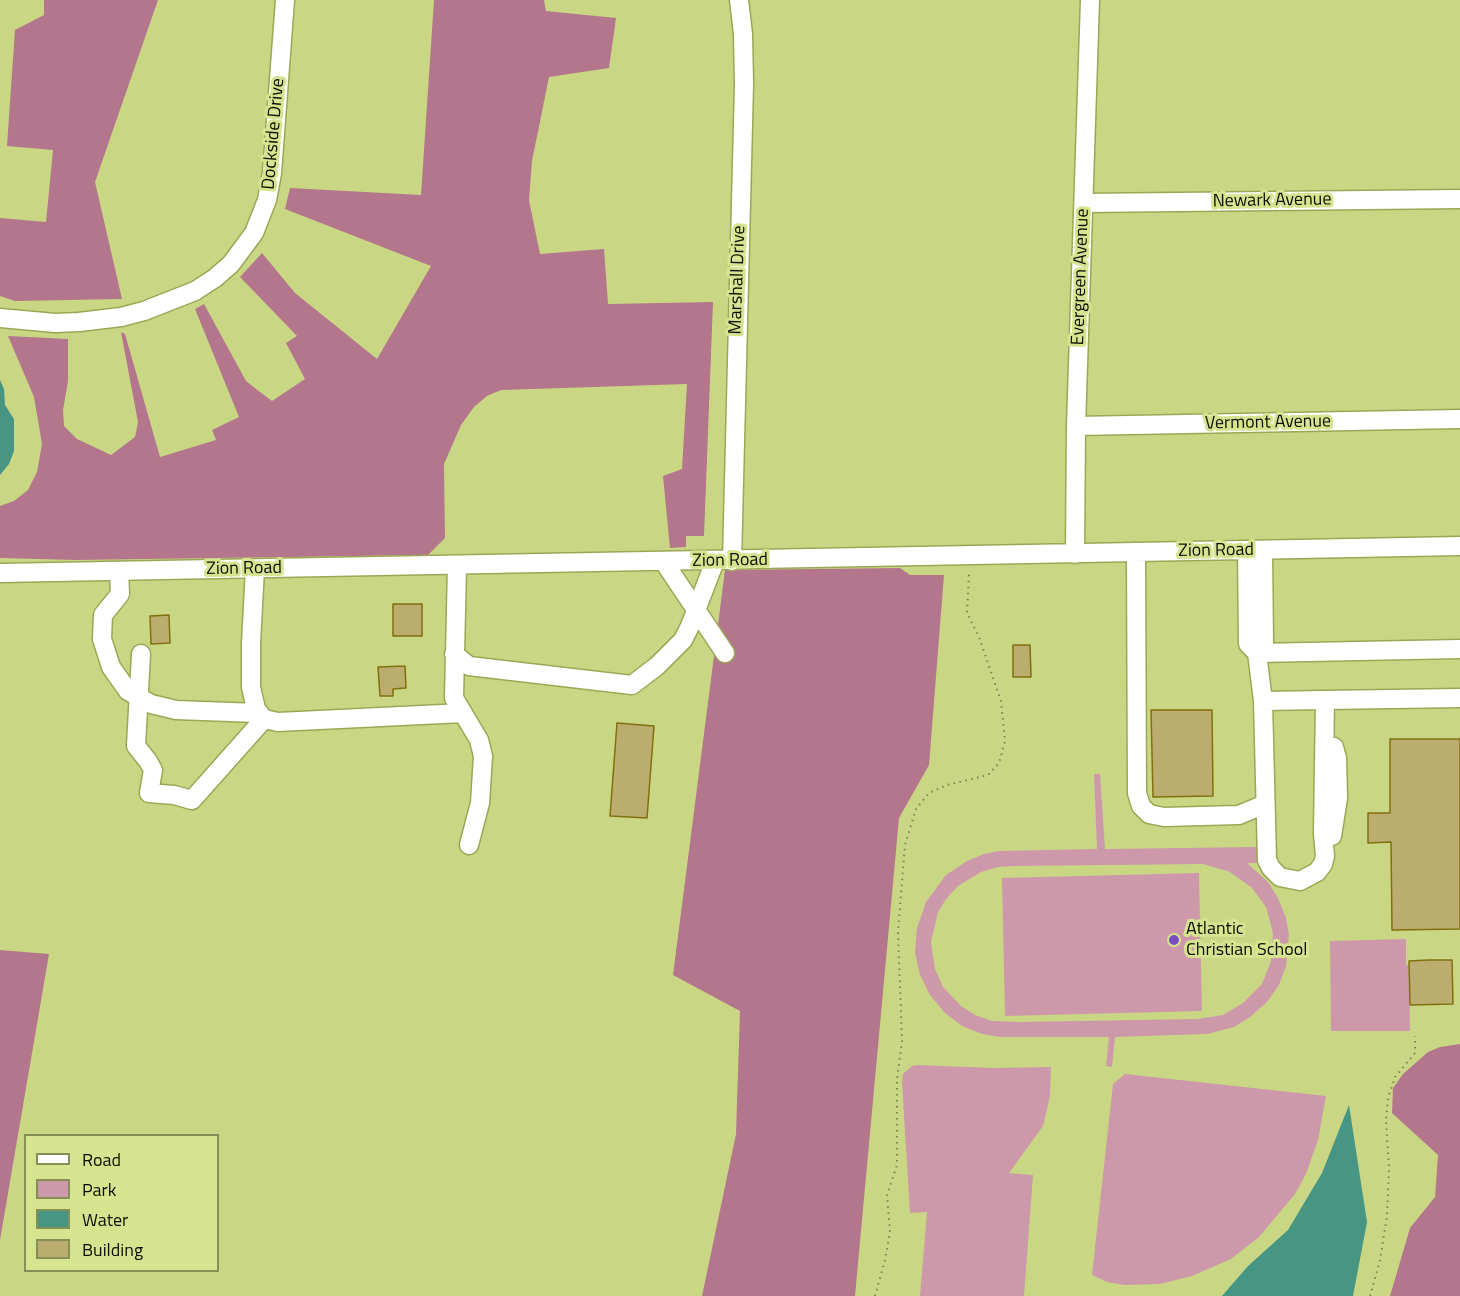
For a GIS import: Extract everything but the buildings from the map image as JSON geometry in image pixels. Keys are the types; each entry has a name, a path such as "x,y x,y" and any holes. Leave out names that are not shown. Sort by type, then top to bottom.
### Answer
{"street":[{"name":"Dockside Drive","path":"0,318 55,323 121,317 195,291 231,264 254,233 267,200 272,173 285,0"},
{"name":"Marshall Drive","path":"723,561 733,445 744,84 743,34 739,0"},
{"name":"Evergreen Avenue","path":"1075,554 1076,426 1090,0"},
{"name":"Newark Avenue","path":"1084,203 1460,199"},
{"name":"Vermont Avenue","path":"1076,426 1460,419"},
{"name":"Zion Road","path":"0,573 1460,546"},
{"path":"1255,550 1264,643 1257,653 1263,701 1267,860 1280,877 1296,881 1312,876 1323,864 1325,851 1323,834 1325,700"},
{"path":"1136,552 1137,792 1141,806 1146,812 1156,816 1218,816 1247,813 1265,804"},
{"path":"454,654 469,666 632,685 657,666 683,640 696,610 723,561"},
{"path":"664,562 725,653"},
{"path":"457,566 454,698 479,740 483,756 480,803 469,845"},
{"path":"255,569 250,674 252,695 261,716"},
{"path":"119,571 120,594 103,615 102,639 111,667 128,691 139,698 176,710 261,716 278,722 462,713"},
{"path":"1257,653 1460,649"},
{"path":"141,654 136,746 153,770 149,793 174,795 192,800 261,716"},
{"path":"1263,701 1460,698"}],"path":[{"path":"875,1296 890,1232 887,1195 897,1165 897,1079 902,1041 898,932 905,845 916,809 929,793 947,785 988,776 999,763 1005,741 1001,700 979,637 967,613 969,573"},
{"path":"1370,1296 1380,1260 1387,1216 1389,1180 1386,1120 1390,1089 1395,1077 1415,1053 1415,1036"}],"green space":[{"path":"1094,774 1100,774 1105,849 1257,847 1259,863 1247,863 1268,882 1278,898 1286,918 1289,934 1286,966 1279,985 1267,1002 1234,1027 1207,1034 1115,1037 1112,1067 1106,1066 1109,1037 1000,1037 982,1034 962,1026 945,1013 930,995 920,975 915,953 917,928 926,902 946,875 967,861 999,851 1097,849","holes":["1203,864 1230,872 1252,888 1266,907 1273,933 1271,961 1262,984 1243,1003 1223,1015 1197,1019 992,1021 975,1015 961,1006 943,987 935,969 931,942 938,912 958,886 981,872 998,867 1015,866"]},
{"path":"1199,873 1202,1011 1005,1016 1002,878"},
{"path":"1406,939 1406,965 1409,965 1410,1031 1331,1031 1330,941"},
{"path":"912,1066 993,1068 1051,1067 1050,1096 1043,1126 1009,1173 1033,1175 1024,1296 920,1296 927,1212 910,1213 902,1082 903,1074"},
{"path":"1125,1074 1326,1096 1318,1140 1306,1174 1295,1194 1259,1237 1231,1259 1192,1276 1160,1284 1124,1285 1107,1282 1092,1275 1113,1084"}],"shaded area":[{"path":"44,0 158,0 95,182 122,299 15,301 0,296 0,218 46,222 53,150 7,146 15,30 44,15"},
{"path":"434,0 544,0 546,11 616,18 609,68 549,77 532,161 529,200 540,254 604,249 608,304 713,302 704,536 686,536 686,547 670,548 663,476 682,469 687,384 501,390 487,396 474,407 461,425 444,464 445,538 428,555 76,560 0,558 0,506 14,501 28,490 37,472 42,444 34,397 8,336 68,339 68,381 63,410 64,426 77,439 111,455 135,437 138,422 121,332 125,334 160,457 216,440 212,430 239,417 195,309 204,304 246,381 272,401 305,379 286,343 297,336 240,277 262,253 295,293 377,359 431,266 285,209 290,188 421,195"},
{"path":"900,568 910,575 944,575 929,765 899,818 855,1296 702,1296 736,1134 740,1011 673,975 725,570"},
{"path":"0,950 49,954 0,1240"},
{"path":"1460,1044 1460,1296 1390,1296 1410,1228 1435,1197 1438,1155 1392,1113 1393,1088 1403,1074 1428,1052 1440,1047"}],"water":[{"path":"0,380 4,389 5,405 14,419 14,451 9,464 0,475"},
{"path":"1349,1105 1367,1222 1353,1296 1222,1296 1248,1266 1288,1230 1322,1173"}],"place":[{"name":"Atlantic Christian School","path":"1174,940"}]}
